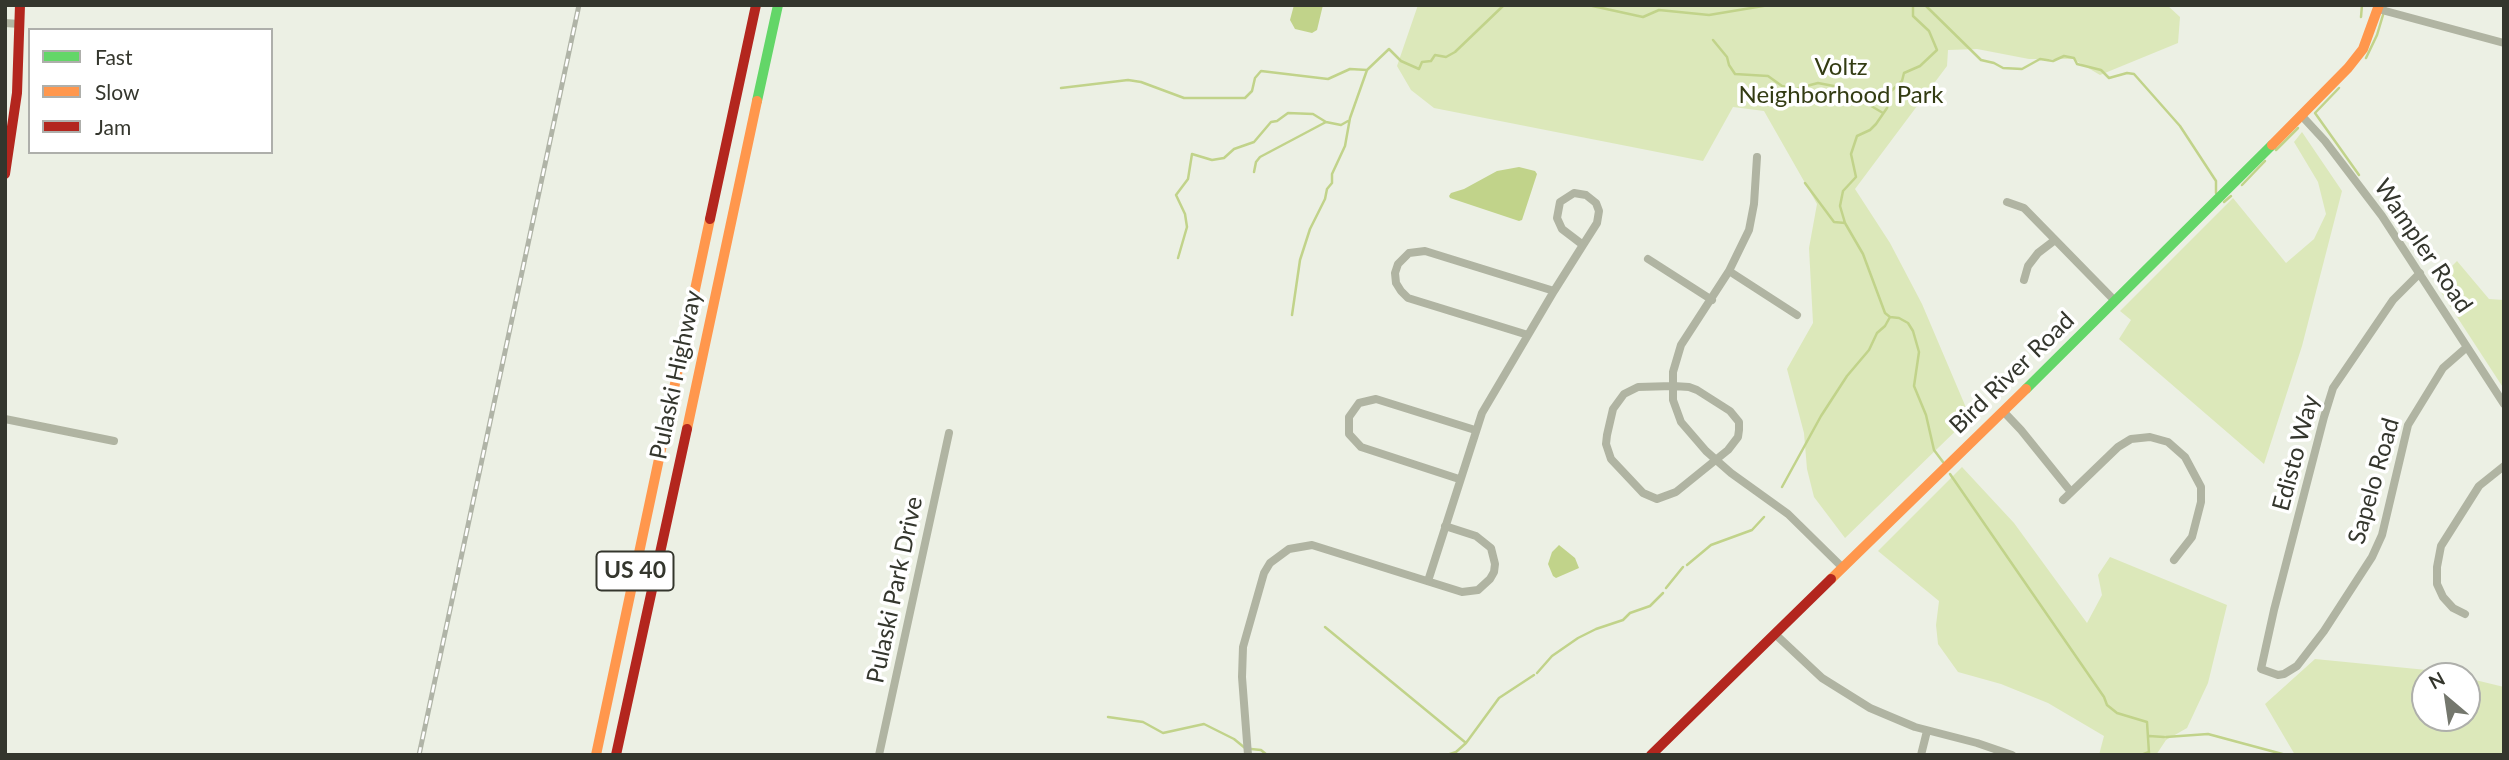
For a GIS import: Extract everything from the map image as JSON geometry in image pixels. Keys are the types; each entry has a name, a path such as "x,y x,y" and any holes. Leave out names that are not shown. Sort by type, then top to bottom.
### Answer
{"main road":[{"path":"5,174 17,93 20,5"},
{"name":"Pulaski Highway","path":"596,755 756,5"},
{"name":"Pulaski Highway","path":"616,755 778,5"},
{"name":"Bird River Road","path":"1651,755 2301,115 2356,58 2368,38 2379,7"}],"street":[{"path":"2379,7 2504,43"},
{"path":"5,23 19,24"},
{"name":"Wampler Road","path":"2301,115 2325,141 2362,190 2420,273 2504,404"},
{"path":"1757,157 1752,219 1730,271 1681,345 1675,360 1673,387 1676,413 1715,459 1788,514 1843,568"},
{"path":"1428,581 1475,430 1490,398 1597,223 1599,211 1590,197 1574,193 1560,202 1557,218 1562,229 1583,245"},
{"path":"2007,202 2024,208 2115,301"},
{"path":"2024,280 2028,266 2038,253 2055,240"},
{"path":"1528,335 1408,298 1396,283 1398,264 1409,253 1424,251 1554,291"},
{"path":"1648,259 1712,300"},
{"path":"1730,271 1797,315"},
{"name":"Edisto Way","path":"2261,669 2330,397 2340,377 2388,307 2401,290 2420,273"},
{"name":"Sapelo Road","path":"2261,669 2278,675 2297,666 2324,631 2372,557 2382,535 2408,425 2443,368 2467,347"},
{"path":"1638,387 1673,387 1697,390 1735,415 1739,422 1738,437 1728,450 1676,492 1657,499 1643,493 1611,459 1607,451 1607,435 1613,409 1624,394 1638,387"},
{"path":"1460,479 1361,447 1349,434 1349,417 1359,403 1376,399 1475,430"},
{"path":"2003,411 2071,492"},
{"path":"5,419 114,441"},
{"name":"Pulaski Park Drive","path":"879,755 949,433"},
{"path":"2063,500 2118,447 2131,439 2150,437 2168,442 2185,457 2201,487 2192,537 2174,560"},
{"path":"2465,614 2453,608 2443,597 2437,583 2441,546 2479,486 2504,466"},
{"path":"1248,755 1241,677 1243,647 1264,573 1278,555 1300,545 1315,545 1462,592 1470,592 1485,585 1494,572 1494,556 1486,542 1445,526"},
{"path":"1775,634 1812,670 1834,687 1870,708 1899,722 2012,755"},
{"path":"1922,755 1927,730"}],"green space":[{"name":"Voltz Neighborhood Park","path":"1418,5 2167,5 2180,17 2178,43 2100,75 2073,59 2029,59 1977,49 1948,50 1947,66 1855,189 1890,243 1922,304 1970,417 1845,538 1814,497 1807,469 1804,433 1787,369 1813,323 1809,248 1817,204 1764,111 1733,107 1703,161 1434,108 1411,90 1397,66"},
{"path":"2302,132 2342,191 2302,346 2264,464 2119,339 2131,320 2120,311 2233,198 2286,263 2314,239 2326,214 2318,182 2294,142"},
{"path":"2457,261 2489,299 2504,300 2504,389 2435,283"},
{"path":"1962,467 2014,523 2087,623 2102,595 2098,575 2110,557 2227,605 2208,683 2187,728 2166,740 2156,755 2099,755 2104,736 2048,703 2001,684 1958,672 1938,644 1936,625 1939,601 1878,551"},
{"path":"2315,659 2411,668 2411,732 2481,732 2481,681 2504,687 2504,755 2295,755 2265,704"}],"shaded area":[{"path":"1294,5 1323,5 1317,30 1312,33 1295,29 1290,20"},
{"path":"1519,167 1537,174 1522,220 1449,196 1497,171"},
{"path":"1559,545 1575,558 1579,568 1556,578 1548,564 1552,552"}],"waterway":[{"path":"1292,315 1300,260 1310,229 1332,183 1332,174 1345,146 1350,118 1367,70 1389,49 1401,61 1419,69 1422,62 1431,61 1435,55 1446,57 1455,52 1504,5"},
{"path":"1588,5 1643,17 1659,10 1709,15 1769,5"},
{"path":"1913,5 1913,16 1929,31 1937,50 1920,66 1904,73 1902,81 1890,92 1887,108 1876,124 1857,136 1851,154 1856,177 1843,191 1840,206 1845,223 1863,254 1885,313 1908,323 1913,331 1919,352 1914,386 1926,415 1934,450 1943,462"},
{"path":"1925,5 1981,60 2003,68 2022,69 2040,59 2053,61 2064,56 2074,58 2077,64 2101,70 2109,78 2134,74 2180,126 2216,181 2216,193"},
{"path":"2361,17 2362,5"},
{"path":"2366,58 2377,35 2386,5"},
{"path":"1713,40 1727,57 1735,74 1768,76 1782,86 1795,89 1818,83 1839,87 1883,113"},
{"path":"1061,88 1128,80 1184,98 1245,98 1252,91 1255,78 1261,71 1328,79 1350,69 1367,70"},
{"path":"2339,88 2315,113 2359,175"},
{"path":"1178,258 1187,227 1185,214 1176,195 1188,179 1192,154 1212,160 1224,158 1234,149 1254,142 1271,122 1288,113 1313,114 1326,122 1341,125 1348,121"},
{"path":"1254,172 1260,157 1326,122"},
{"path":"2276,150 2298,128"},
{"path":"2242,185 2265,161"},
{"path":"1805,183 1834,222 1845,223"},
{"path":"2224,202 2231,196"},
{"path":"1782,487 1821,416 1890,317"},
{"path":"1950,474 2107,705 2117,713 2147,722 2149,753"},
{"path":"1687,565 1711,545 1752,530 1764,517"},
{"path":"1666,588 1683,567"},
{"path":"1537,673 1552,656 1578,638 1650,606 1663,593"},
{"path":"1325,627 1466,743"},
{"path":"1447,755 1456,752 1466,743 1499,698 1534,675"},
{"path":"1108,717 1143,722 1163,733 1204,724 1234,739 1245,748"},
{"path":"2166,737 2208,734 2286,755"},
{"path":"2149,736 2164,737"},
{"path":"1251,749 1261,750 1267,755"},
{"path":"2141,755 2149,752"}],"railway":[{"path":"419,755 579,5"}],"traffic: fast":[{"path":"757,101 778,5"},
{"path":"2026,389 2272,145"}],"traffic: slow":[{"path":"2272,145 2348,68 2363,49 2379,5"},
{"path":"687,429 757,101"},
{"path":"596,755 710,219"},
{"path":"1831,579 2026,389"}],"traffic: jam":[{"path":"5,174 17,93 20,5"},
{"path":"710,219 756,5"},
{"path":"616,755 687,429"},
{"path":"1651,755 1831,579"}]}
